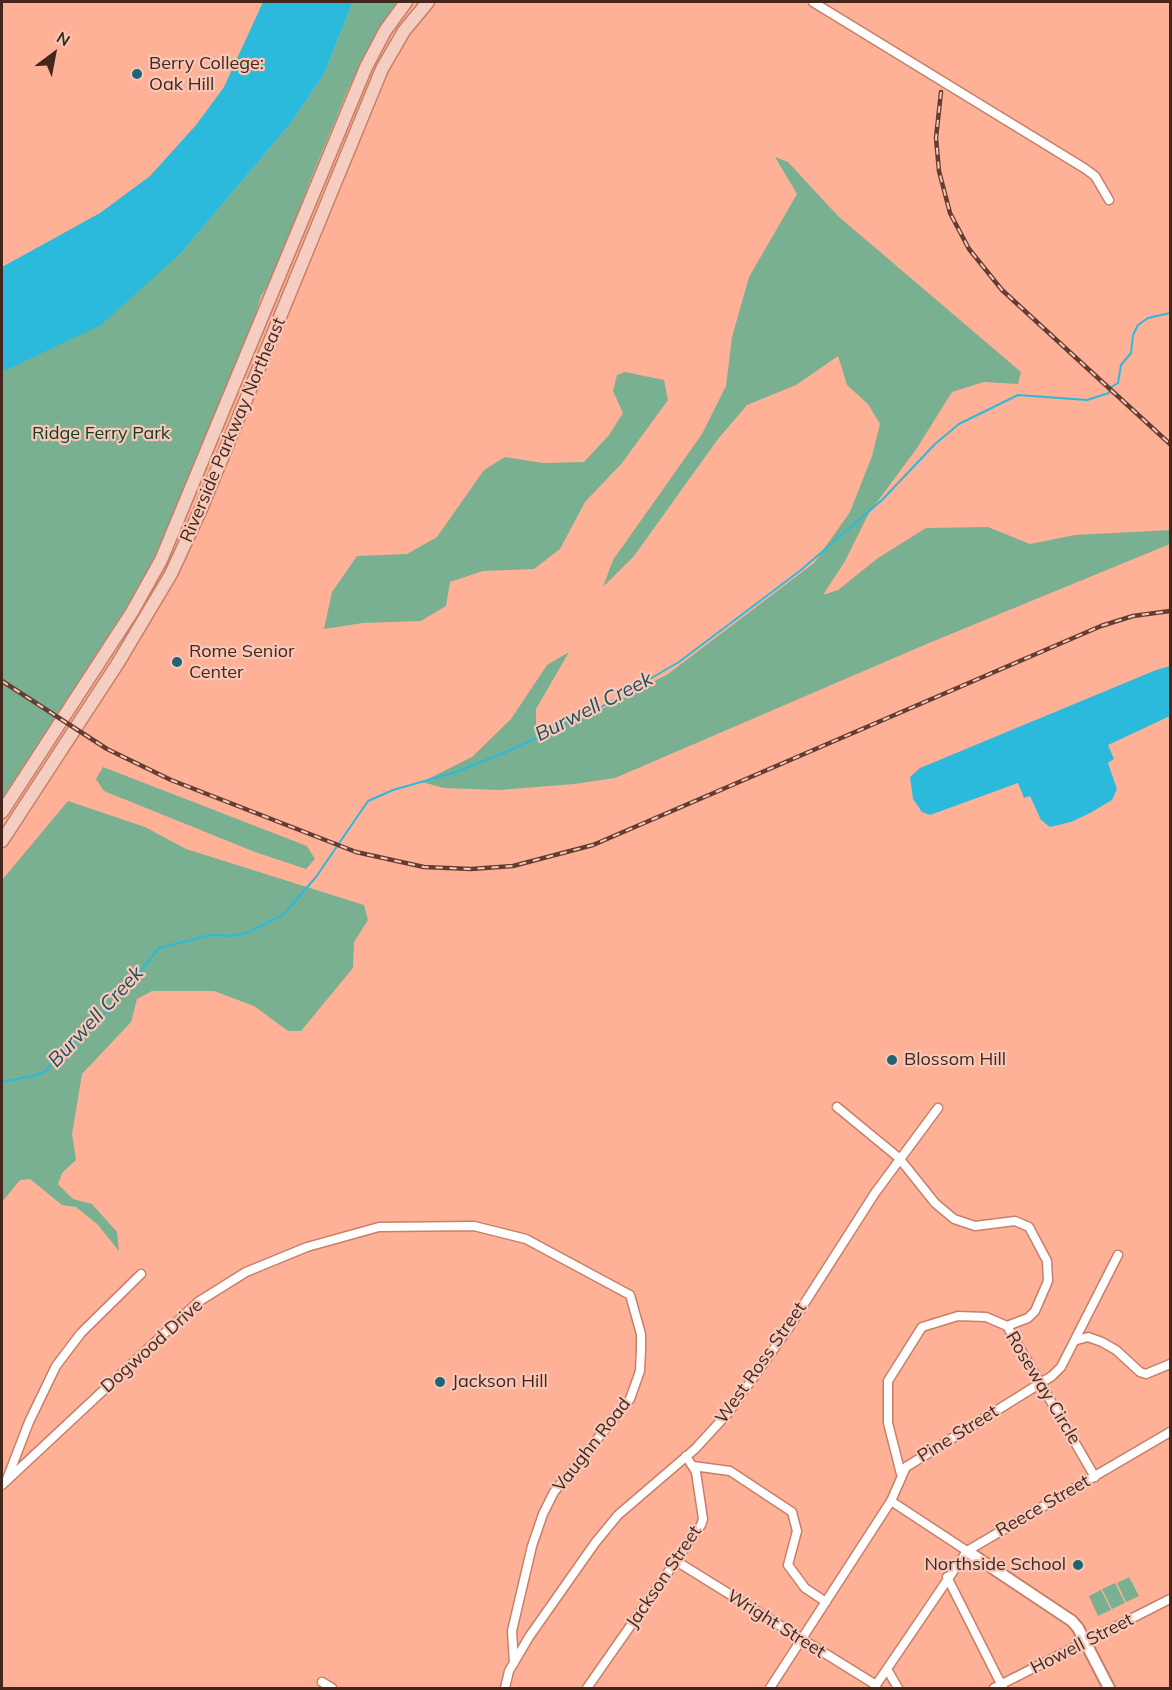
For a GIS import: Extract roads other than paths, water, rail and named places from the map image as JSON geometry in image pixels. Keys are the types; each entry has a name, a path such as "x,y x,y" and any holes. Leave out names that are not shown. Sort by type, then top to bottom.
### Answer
{"main road":[{"name":"Riverside Parkway Northeast","path":"2,812 132,612 161,560 366,67 385,31 406,2"},
{"name":"Riverside Parkway Northeast","path":"2,841 118,663 171,574 201,508 382,69 404,31 428,2"}],"street":[{"path":"813,2 1084,168 1095,176 1109,200"},
{"path":"837,1107 899,1158 935,1203 954,1219 975,1226 1015,1221 1029,1227 1047,1261 1048,1281 1035,1311 1028,1318 1007,1326"},
{"name":"West Ross Street","path":"505,1689 514,1663 529,1637 606,1527 686,1456 728,1413 761,1369 899,1158 938,1108"},
{"name":"Dogwood Drive","path":"4,1483 198,1302 246,1272 307,1247 378,1227 474,1226 526,1239 630,1295"},
{"name":"Pine Street","path":"770,1689 891,1501 899,1487 901,1473 912,1462 1041,1382 1061,1367 1119,1255"},
{"path":"4,1483 33,1413 56,1366 81,1333 141,1274"},
{"name":"Vaughn Road","path":"514,1663 512,1631 532,1546 543,1514 554,1492 612,1423 630,1399 638,1382 641,1334 630,1295"},
{"name":"Roseway Circle","path":"901,1473 888,1423 888,1381 922,1327 958,1316 986,1317 1007,1326 1095,1477"},
{"path":"1077,1340 1088,1337 1102,1342 1116,1350 1133,1368 1146,1374 1170,1365"},
{"name":"Reece Street","path":"875,1687 947,1577 967,1551 1170,1432"},
{"name":"Jackson Street","path":"586,1689 703,1520 696,1472 686,1456"},
{"path":"693,1466 730,1471 792,1512 797,1531 788,1565 805,1588 826,1602"},
{"path":"891,1501 1066,1616 1078,1628 1109,1689"},
{"name":"Wright Street","path":"676,1561 875,1687"},
{"path":"947,1577 1000,1687"},
{"name":"Howell Street","path":"1000,1687 1170,1599"},
{"path":"887,1669 898,1689"},
{"path":"322,1682 332,1689"}],"water":[{"path":"263,2 353,2 324,74 291,123 181,253 101,325 2,372 2,267 100,213 150,176 196,125 224,87"},
{"path":"1170,666 1170,716 1108,745 1114,759 1108,763 1117,789 1112,800 1090,813 1071,822 1050,827 1041,820 1030,796 1024,798 1018,783 930,815 922,812 913,799 910,777 920,768"}],"waterway":[{"name":"Burwell Creek","path":"2,1082 37,1075 47,1070 56,1055 85,1034 114,1004 159,948 210,935 230,936 247,933 284,914 316,877 368,801 393,790 456,772 506,752 596,710 679,662 801,570 882,500 935,444 959,424 1018,395 1087,400 1109,393 1110,388 1118,383 1121,365 1131,353 1133,335 1138,325 1148,318 1170,313"}],"railway":[{"path":"941,92 936,138 939,171 950,213 969,249 1002,290 1170,444"},
{"path":"2,681 107,749 171,780 356,852 424,867 471,869 513,866 593,845 1101,626 1133,616 1170,611"}],"place":[{"name":"Berry College: Oak Hill","path":"137,74"},
{"name":"Rome Senior Center","path":"177,662"},
{"name":"Blossom Hill","path":"892,1060"},
{"name":"Jackson Hill","path":"440,1382"},
{"name":"Northside School","path":"1078,1565"}],"park label":[{"name":"Ridge Ferry Park","path":"101,434"}]}
